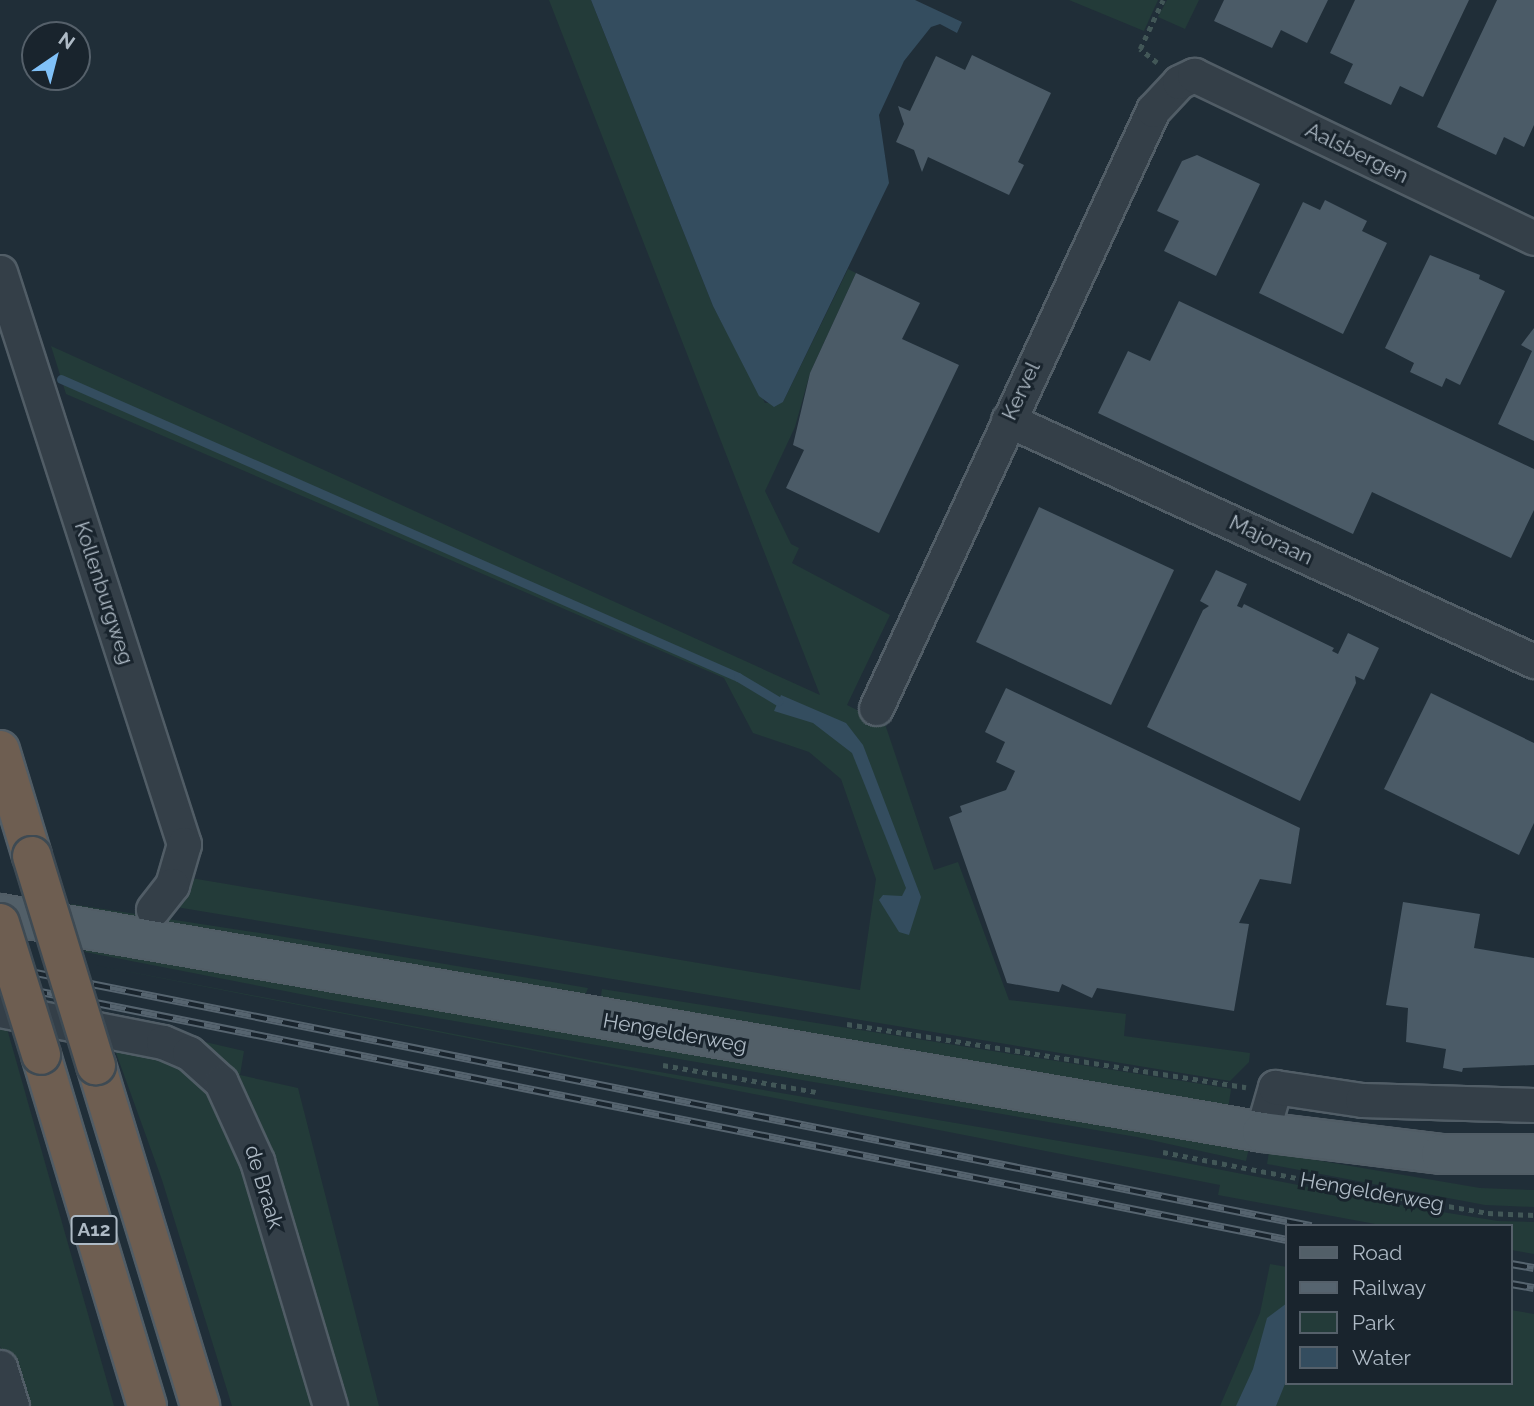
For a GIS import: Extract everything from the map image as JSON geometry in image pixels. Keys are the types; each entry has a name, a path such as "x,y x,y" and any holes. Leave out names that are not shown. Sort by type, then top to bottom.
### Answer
{"highway":[{"name":"A12","path":"0,750 200,1406"},
{"name":"A12","path":"0,923 147,1406"}],"main road":[{"name":"Hengelderweg","path":"0,914 1262,1132 1441,1154 1534,1154"}],"street":[{"name":"Aalsbergen","path":"1179,82 1194,75 1534,238"},
{"name":"Kervel","path":"876,708 1153,110 1179,82"},
{"name":"Kollenburgweg","path":"0,272 184,844 172,885 153,909"},
{"name":"Majoraan","path":"1008,420 1534,661"},
{"name":"de Braak","path":"0,1010 120,1032 189,1053 216,1076 234,1102 257,1161 330,1406"},
{"path":"1262,1132 1275,1087 1362,1100 1534,1105"},
{"path":"0,1367 12,1406"}],"path":[{"path":"1163,0 1140,49 1179,82"},
{"path":"844,1023 1230,1087 1275,1087"},
{"name":"Hengelderweg","path":"1252,1170 1488,1213 1534,1215"}],"green space":[{"path":"549,0 591,0 713,306 765,403 783,402 848,269 856,273 810,373 795,427 765,491 791,544 799,548 792,563 890,615 847,705 885,724 934,870 958,862 1009,1000 1126,1014 1124,1036 1250,1053 1249,1062 1230,1081 176,907 173,897 185,877 860,990 876,879 841,779 809,752 753,733 724,678 66,394 51,346 820,695"},
{"path":"1069,0 1158,0 1144,31"},
{"path":"1167,0 1199,0 1185,29 1158,17"},
{"path":"71,904 588,988 583,1001 74,915"},
{"path":"84,948 1249,1148 1246,1161 1137,1137 331,1000 85,952"},
{"path":"89,964 590,1060 1176,1161 1411,1207 1498,1221 1534,1222 1534,1254 1513,1250 1513,1224 1375,1224 1218,1195 1220,1185"},
{"path":"602,989 1231,1089 1228,1106 599,1007"},
{"path":"0,1018 4,1018 114,1406 19,1406 0,1346"},
{"path":"106,1019 244,1051 240,1075 298,1088 379,1406 340,1406 237,1089"},
{"path":"111,1039 158,1050 227,1104 324,1406 232,1406 162,1180"},
{"path":"1269,1152 1480,1188 1534,1190 1534,1207 1485,1205 1267,1164"},
{"path":"1270,1264 1286,1267 1286,1385 1513,1385 1513,1310 1534,1314 1534,1406 1220,1406 1260,1313"}],"water":[{"path":"591,0 915,0 962,22 957,33 940,24 931,27 904,61 879,115 889,183 783,402 774,407 759,396 713,306"},
{"path":"781,695 846,723 863,745 921,897 909,935 899,932 879,900 883,895 902,896 906,888 852,753 813,723 774,711"},
{"path":"1286,1304 1286,1381 1276,1406 1236,1406 1253,1369 1267,1318"}],"building":[{"path":"1224,0 1328,0 1307,43 1281,30 1272,48 1214,21"},
{"path":"1355,0 1469,0 1423,97 1400,86 1391,105 1344,83 1353,64 1330,53"},
{"path":"1497,0 1534,0 1534,125 1524,147 1504,137 1496,155 1437,127"},
{"path":"972,55 1051,93 1018,162 1024,165 1009,195 928,157 922,172 914,150 896,142 904,124 898,106 910,111 936,56 965,70"},
{"path":"1197,155 1260,184 1216,276 1164,251 1179,221 1157,211 1182,161"},
{"path":"1325,200 1367,221 1362,231 1387,243 1343,334 1259,293 1303,202 1320,210"},
{"path":"1430,255 1480,275 1479,279 1505,291 1460,385 1446,378 1442,387 1410,372 1414,363 1385,348"},
{"path":"856,273 920,303 902,339 959,365 879,533 786,488 804,450 793,445 810,373"},
{"path":"1179,301 1534,469 1534,510 1511,558 1372,492 1353,534 1098,413 1128,351 1150,361"},
{"path":"1534,328 1534,441 1498,424 1532,351 1521,345"},
{"path":"1039,507 1174,570 1111,705 976,642"},
{"path":"1216,570 1247,584 1237,606 1242,608 1244,604 1334,648 1332,651 1338,654 1348,633 1379,648 1364,680 1355,676 1356,683 1300,801 1147,727 1203,610 1209,606 1200,601"},
{"path":"1006,688 1300,828 1291,884 1260,879 1239,923 1249,924 1234,1011 1097,988 1092,998 1062,984 1059,992 1007,983 949,817 962,812 960,806 1006,790 1015,771 996,762 1005,742 985,732"},
{"path":"1431,693 1534,743 1534,823 1519,855 1384,789"},
{"path":"1403,902 1480,914 1474,948 1534,958 1534,1065 1463,1068 1462,1072 1443,1068 1446,1049 1406,1042 1408,1008 1386,1005"}],"waterway":[{"path":"61,379 738,677 778,701"}],"railway":[{"path":"0,966 1301,1224"},
{"path":"0,984 1286,1240"},
{"path":"1513,1264 1534,1268"},
{"path":"1513,1284 1534,1288"}]}
